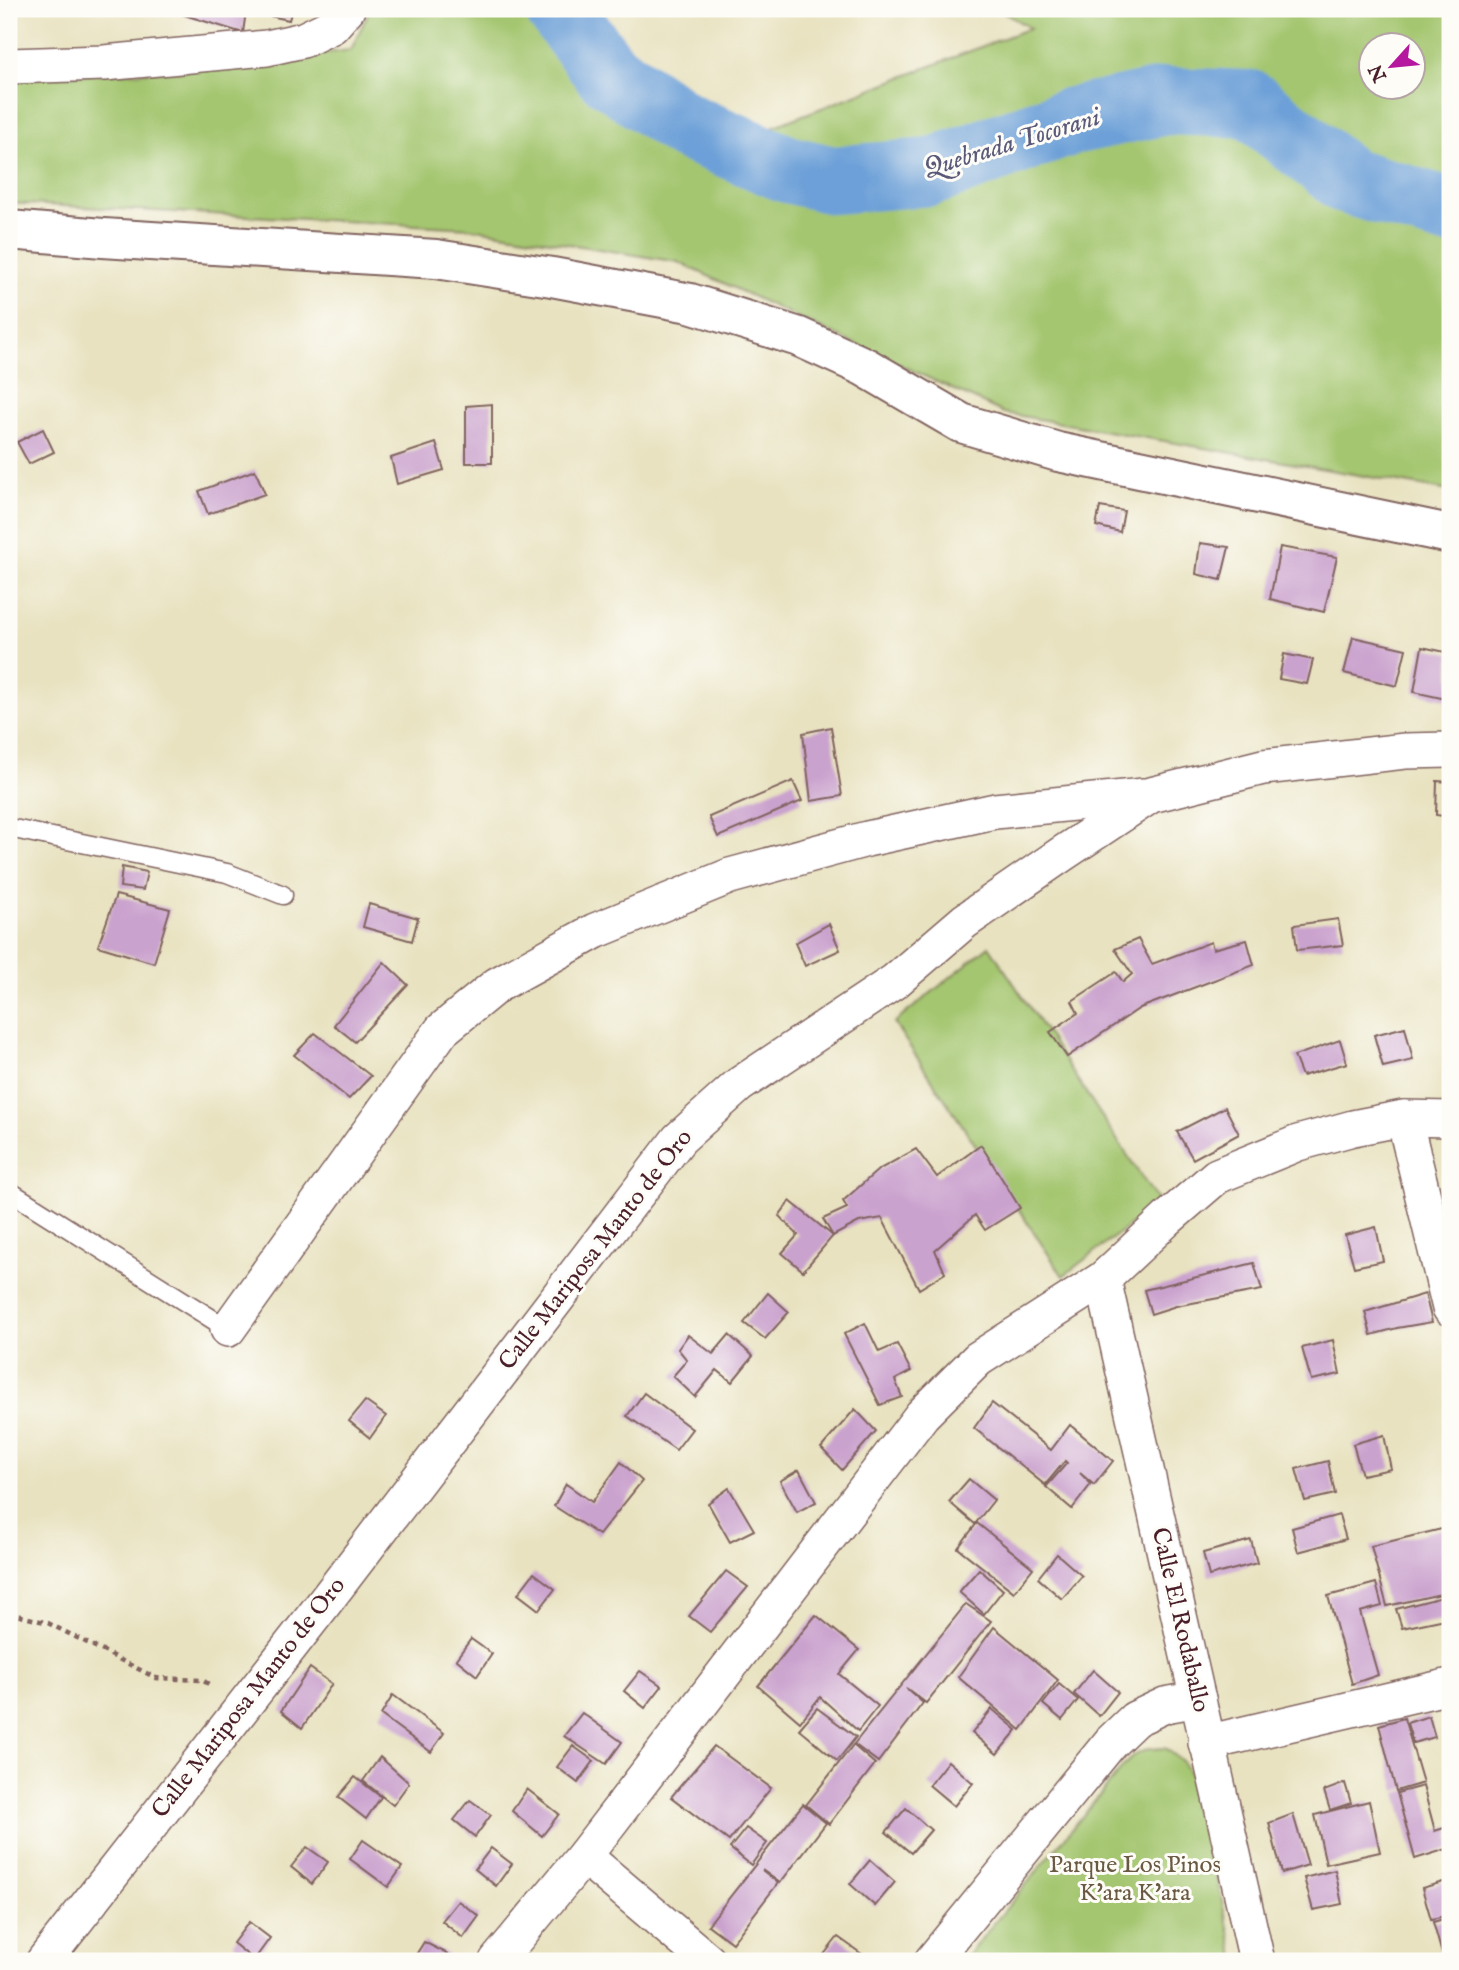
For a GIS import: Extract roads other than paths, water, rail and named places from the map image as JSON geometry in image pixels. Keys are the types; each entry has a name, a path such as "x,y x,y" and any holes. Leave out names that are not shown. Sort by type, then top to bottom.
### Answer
{"street":[{"path":"9,66 104,63 267,48 303,40 332,26 346,9"},
{"path":"9,230 436,258 690,303 799,337 865,367 961,422 1058,452 1450,534"},
{"name":"Calle Mariposa Manto de Oro","path":"44,1961 243,1707 679,1139 739,1086 895,981 965,921 1151,795 1263,767 1405,751 1450,750"},
{"path":"228,1329 442,1030 497,985 595,932 730,876 867,839 995,811 1151,795"},
{"path":"1404,1118 1450,1308"},
{"path":"497,1961 584,1856 922,1415 978,1359 1102,1279 1217,1176 1298,1143 1353,1128 1404,1118 1450,1119"},
{"name":"Calle El Rodaballo","path":"1102,1279 1257,1961"},
{"path":"1206,1743 1450,1686"},
{"path":"932,1961 1111,1742 1136,1719 1165,1705 1198,1699"},
{"path":"584,1856 708,1961"}],"lane":[{"path":"9,828 227,873 283,895"},
{"path":"9,1191 228,1329"}],"waterway":[{"name":"Quebrada Tocorani","path":"559,9 607,72 687,127 787,169 833,180 931,172 1072,121 1166,101 1250,104 1348,181 1450,212"}],"park label":[{"name":"Parque Los Pinos K'ara K'ara","path":"1135,1879"}]}
